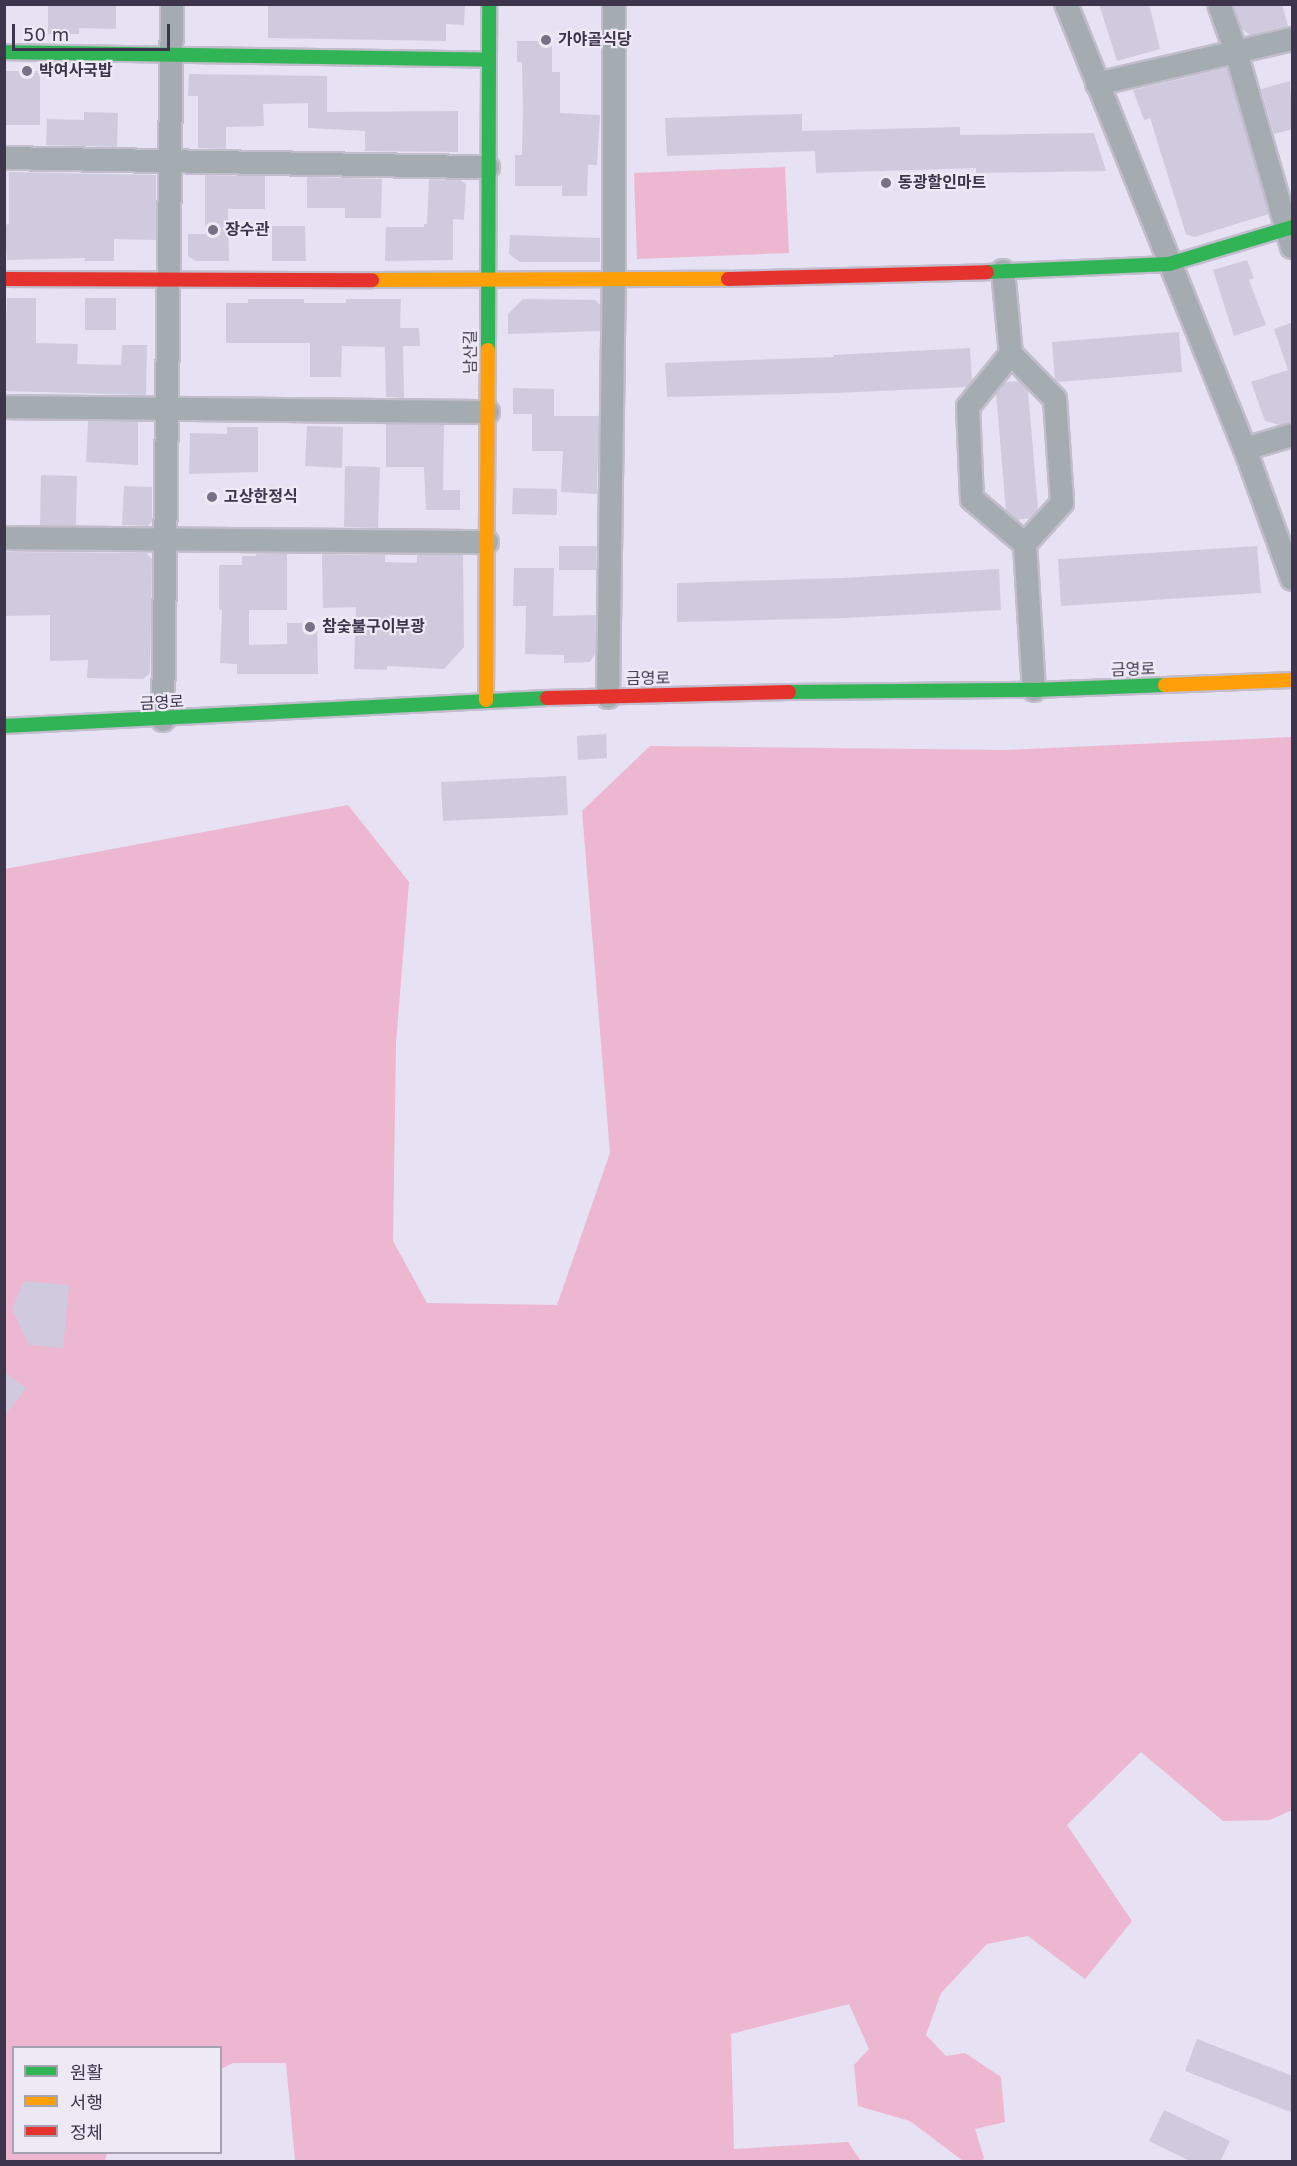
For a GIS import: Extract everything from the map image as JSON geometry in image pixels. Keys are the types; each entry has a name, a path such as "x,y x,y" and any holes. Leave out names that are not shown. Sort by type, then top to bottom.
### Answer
{"street":[{"path":"163,720 172,162 172,4"},
{"name":"남산길","path":"486,700 489,4"},
{"path":"608,697 614,280 614,4"},
{"path":"1066,4 1245,449 1293,579"},
{"path":"4,279 614,280 869,277 1169,264 1291,234 1236,52 1219,4"},
{"path":"1097,84 1293,39"},
{"path":"4,52 489,60"},
{"path":"4,158 488,167"},
{"path":"1003,271 1011,354 1054,399 1060,468 1062,503 1025,544 1034,690"},
{"path":"1011,354 968,407 972,499 1025,544"},
{"path":"4,407 488,412"},
{"path":"1245,449 1293,435"},
{"path":"4,538 487,542"},
{"name":"금영로","path":"4,726 163,720 486,700 1034,690 1293,680"}],"shaded area":[{"path":"785,167 789,253 637,259 634,173"},
{"path":"1292,737 1292,1810 1270,1820 1223,1821 1141,1752 1067,1825 1132,1921 1085,1979 1028,1936 987,1944 941,1993 926,2035 946,2056 965,2053 1001,2077 1005,2122 975,2129 984,2158 982,2161 963,2161 910,2121 858,2106 854,2065 869,2049 849,2004 731,2034 734,2149 848,2142 861,2161 295,2161 286,2063 233,2063 222,2068 222,2046 12,2046 12,2154 107,2154 105,2161 5,2162 5,869 348,805 409,882 396,1043 393,1241 427,1303 557,1305 610,1153 582,811 650,746 1007,750"}],"building":[{"path":"48,4 116,4 116,29 79,28 79,34 48,34"},
{"path":"268,4 465,4 464,25 446,24 446,41 268,38"},
{"path":"1099,4 1149,4 1160,49 1117,61"},
{"path":"1233,4 1282,4 1288,26 1250,35 1242,29"},
{"path":"517,41 552,41 552,72 560,72 560,113 600,115 597,165 588,165 587,196 562,196 562,186 515,186 515,155 522,155 523,109 522,62 517,62"},
{"path":"1227,68 1269,214 1194,237 1186,234 1150,118 1144,120 1133,90"},
{"path":"6,71 40,71 40,125 6,125"},
{"path":"189,74 327,76 327,112 458,111 458,152 365,151 365,131 308,128 308,103 263,104 264,126 226,127 226,149 198,148 198,96 188,96"},
{"path":"1290,81 1293,129 1274,134 1261,89"},
{"path":"84,112 118,113 117,147 46,145 47,119 84,120"},
{"path":"802,114 802,131 960,127 960,135 1094,133 1106,171 976,173 976,168 816,173 815,151 667,156 665,118"},
{"path":"9,172 156,175 156,240 114,239 114,261 85,261 85,258 7,260 4,225 9,224"},
{"path":"205,175 265,176 265,209 228,209 229,261 196,261 188,256 188,234 205,234"},
{"path":"307,177 382,179 381,218 345,218 345,208 307,208"},
{"path":"429,179 460,180 466,184 464,220 453,219 453,260 385,261 386,227 424,227 424,224 427,224"},
{"path":"272,226 305,226 306,261 272,261"},
{"path":"510,235 600,238 600,262 520,262 509,254"},
{"path":"1247,260 1254,278 1249,280 1266,325 1234,336 1213,270"},
{"path":"7,298 36,298 36,343 78,344 77,364 121,365 122,345 147,345 146,395 4,391"},
{"path":"85,298 116,298 116,330 85,330"},
{"path":"248,299 304,299 304,303 346,303 346,299 401,299 400,328 419,328 420,346 403,346 404,398 386,397 385,347 342,346 341,377 310,377 310,343 226,343 226,303 248,303"},
{"path":"523,299 595,300 600,304 600,331 508,334 508,314"},
{"path":"1293,322 1293,422 1279,425 1265,421 1251,382 1288,370 1274,329"},
{"path":"1179,332 1182,372 1058,382 1055,380 1052,342"},
{"path":"970,348 972,381 967,387 667,397 665,363 834,357 833,355"},
{"path":"1018,381 1028,390 1038,509 1030,518 1017,520 1006,511 996,393 1006,382"},
{"path":"513,388 554,389 554,416 599,416 597,494 561,492 563,451 532,451 532,414 513,414"},
{"path":"88,421 138,422 138,465 86,462"},
{"path":"386,424 444,425 443,490 460,490 460,510 426,510 424,467 386,467"},
{"path":"307,426 343,427 342,468 305,466"},
{"path":"227,427 258,427 258,472 189,474 190,433 227,434"},
{"path":"345,466 380,467 378,528 344,527"},
{"path":"41,475 77,476 76,525 40,525"},
{"path":"124,486 152,487 152,521 148,526 122,525"},
{"path":"513,488 557,489 557,515 512,514"},
{"path":"559,546 597,546 596,570 559,570"},
{"path":"1257,546 1261,593 1061,606 1058,559"},
{"path":"4,552 146,553 152,559 150,673 143,679 87,678 88,660 50,661 50,615 4,616"},
{"path":"256,554 287,554 287,610 249,610 249,645 287,644 287,623 317,623 318,674 237,674 237,664 220,663 222,610 219,610 219,565 242,565 242,556 256,556"},
{"path":"322,554 385,555 385,562 417,563 417,555 463,555 464,647 444,669 387,666 387,670 354,669 356,607 323,608"},
{"path":"514,568 554,568 553,616 596,615 595,654 590,662 564,663 564,655 525,654 526,606 513,606"},
{"path":"999,569 1001,610 844,618 677,622 677,583 842,578"},
{"path":"606,734 607,758 578,760 577,736"},
{"path":"566,776 568,815 443,821 441,782"},
{"path":"24,1281 69,1285 63,1348 29,1345 12,1309"},
{"path":"4,1372 26,1388 4,1417"},
{"path":"1197,2039 1293,2076 1293,2113 1185,2071"},
{"path":"1164,2110 1230,2141 1220,2162 1192,2162 1149,2141"}],"traffic: fast":[{"path":"488,350 489,4"},
{"path":"4,52 489,60"},
{"path":"987,272 1169,264 1292,227"},
{"path":"789,692 1034,690 1165,685"},
{"path":"4,726 547,698"}],"traffic: slow":[{"path":"372,280 728,279"},
{"path":"486,700 488,350"},
{"path":"1165,685 1292,680"}],"traffic: jam":[{"path":"728,279 987,272"},
{"path":"4,279 372,280"},
{"path":"547,698 789,692"}],"place":[{"name":"가야골식당","path":"546,40"},
{"name":"박여사국밥","path":"27,71"},
{"name":"동광할인마트","path":"886,183"},
{"name":"장수관","path":"213,230"},
{"name":"고상한정식","path":"212,497"},
{"name":"참숯불구이부광","path":"310,627"}]}
